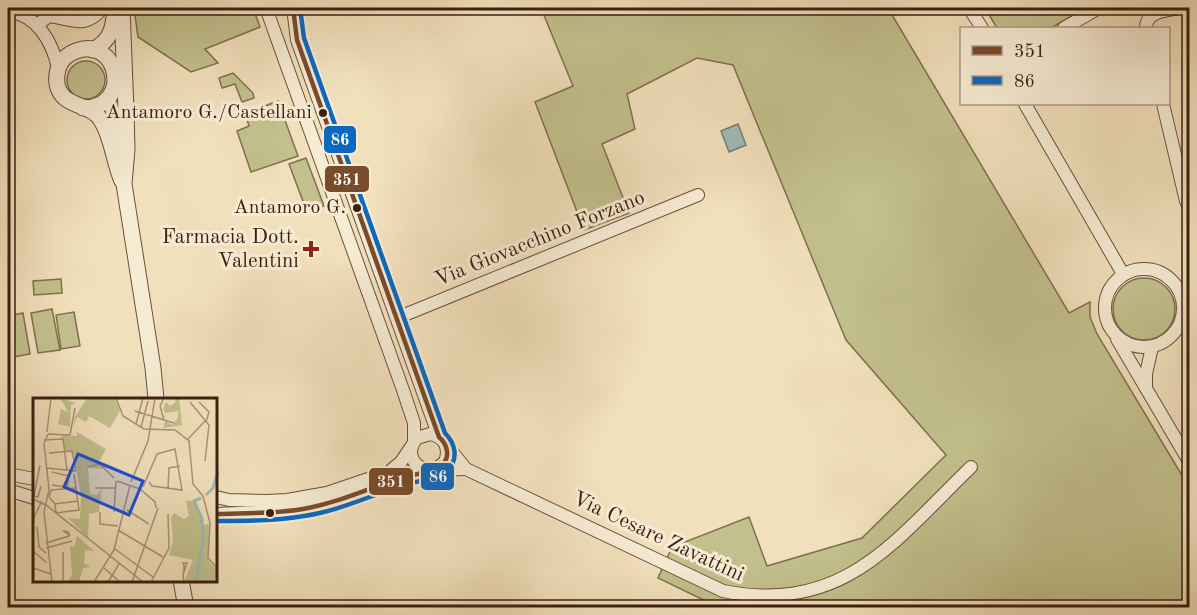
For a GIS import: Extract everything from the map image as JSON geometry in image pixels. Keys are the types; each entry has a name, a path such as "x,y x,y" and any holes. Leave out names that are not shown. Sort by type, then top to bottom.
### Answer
{"street":[{"path":"37,25 49,16 76,22 85,21 94,17 103,8"},
{"path":"93,50 109,38 115,8"},
{"path":"122,8 126,163 124,184 156,398"},
{"path":"218,497 267,501 327,493 389,472 401,462 413,443 424,434 433,434 443,440 447,458 442,465 431,470 419,467 411,455 413,443 414,423 266,8"},
{"name":"Via Cesare Zavattini","path":"293,8 297,40 397,318 443,440 466,469 723,591 747,599 785,603 820,598 866,573 888,554 971,467"},
{"path":"969,8 980,27"},
{"path":"1066,27 1099,8"},
{"path":"1147,23 1155,13 1176,8"},
{"path":"11,11 37,25 52,47 58,68 57,82 60,93 67,101 95,112 105,126 124,184"},
{"path":"83,108 95,106 108,98 115,84 115,71 123,27"},
{"path":"58,68 64,58 82,49 93,50 105,56 115,71"},
{"path":"108,98 126,163"},
{"path":"1027,105 1123,274"},
{"path":"1163,105 1186,201 1190,208"},
{"name":"Via Giovacchino Forzano","path":"397,318 698,195"},
{"path":"1115,335 1126,343 1139,347 1152,347 1163,343 1179,327 1187,307 1185,293 1167,275 1156,270 1145,268 1134,270 1123,274 1114,282 1108,292 1105,315 1109,326 1190,463"},
{"path":"1146,389 1146,374 1152,347"},
{"name":"Via Cesare Zavattini","path":"218,514 282,511 320,506 431,470 466,469"},
{"path":"8,474 33,479"},
{"path":"8,481 32,493"},
{"path":"8,490 32,493"},
{"path":"8,499 32,493"},
{"path":"181,582 186,608"}],"shaded area":[{"path":"134,8 253,8 260,27 205,49 218,63 191,72 138,37"},
{"path":"541,8 888,8 1069,313 1090,302 1090,317 1097,334 1189,487 1189,607 718,607 658,578 672,547 749,517 767,566 862,538 946,455 846,340 733,65 697,58 627,94 635,129 602,144 629,213 584,230 535,102 573,86"},
{"path":"985,8 1086,8 1053,27 996,27"},
{"path":"86,61 99,67 105,80 99,93 86,99 73,93 67,80 73,67"},
{"path":"233,73 253,93 254,98 242,102 235,84 222,88 219,78"},
{"path":"278,101 298,156 251,172 237,131 249,126 245,113"},
{"path":"306,158 324,206 307,212 289,164"},
{"path":"1138,278 1150,278 1166,287 1173,297 1175,309 1173,321 1166,331 1150,340 1138,340 1127,335 1118,326 1113,315 1113,303 1118,292 1127,283"},
{"path":"61,279 62,293 34,295 33,281"},
{"path":"52,309 60,350 38,353 31,313"},
{"path":"74,312 80,346 61,349 56,315"},
{"path":"23,313 30,354 8,358 8,316"}],"water":[{"path":"738,124 746,145 729,152 721,131"}],"transit line":[{"name":"351","path":"218,514 281,512 316,506 403,477 434,470 445,462 447,454 297,40 293,8"},
{"name":"86","path":"218,521 282,519 330,510 410,483 439,476 448,470 455,456 304,38 300,8"}],"place":[{"name":"Antamoro G./Castellani","path":"323,113"},
{"name":"Antamoro G.","path":"357,208"},
{"name":"Farmacia Dott. Valentini","path":"311,249"}]}
